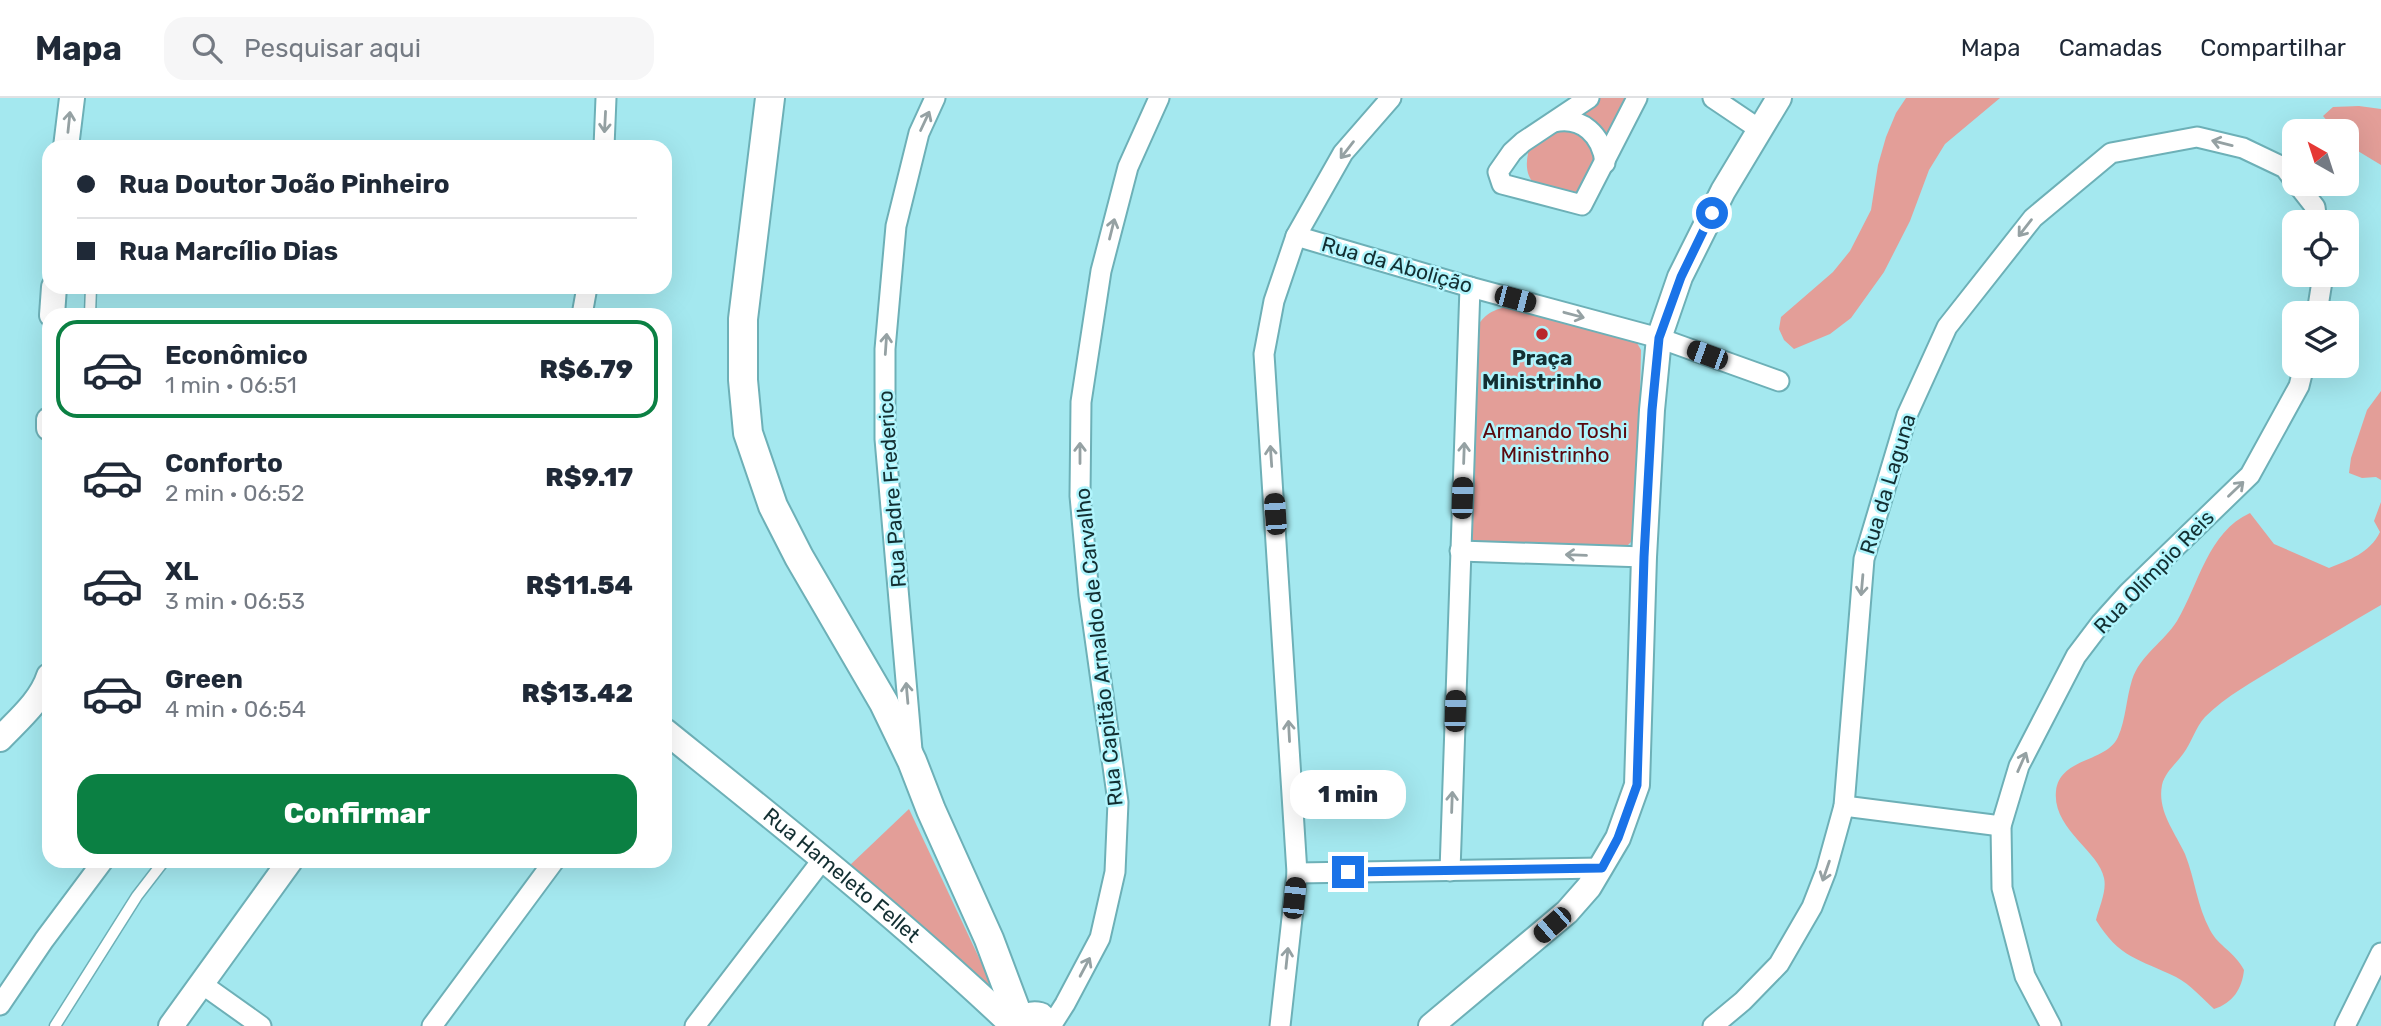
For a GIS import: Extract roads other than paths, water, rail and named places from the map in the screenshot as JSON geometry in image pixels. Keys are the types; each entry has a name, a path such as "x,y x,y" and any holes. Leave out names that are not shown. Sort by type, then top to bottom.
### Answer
{"main road":[{"path":"770,98 743,319 743,380 748,433 773,506 799,557 884,703 912,761 1000,970 1032,1024"}],"street":[{"path":"67,140 72,98"},
{"path":"604,140 606,98"},
{"name":"Rua Padre Frederico","path":"912,761 885,439 885,349 896,226 919,133 935,98"},
{"name":"Rua Capitão Arnaldo de Carvalho","path":"1032,1024 1065,1004 1100,938 1115,872 1118,802 1089,595 1080,496 1081,402 1101,271 1128,167 1159,98"},
{"path":"1280,1026 1297,873 1264,354 1274,301 1296,236 1343,153 1391,98"},
{"path":"1589,98 1512,152 1498,172 1502,184 1582,205 1637,98"},
{"path":"1713,98 1759,129"},
{"path":"1432,1026 1567,912 1589,887 1618,838 1637,785 1644,557 1659,338 1681,277 1723,191 1779,98"},
{"path":"1552,122 1572,120 1593,132 1600,142 1605,163"},
{"name":"Rua da Laguna","path":"1713,1026 1743,1001 1779,964 1812,907 1826,871 1844,806 1864,559 1907,415 1947,327 2033,218 2111,153 2197,138 2242,148 2282,171"},
{"name":"Rua da Abolição","path":"1296,236 1659,338 1779,381"},
{"path":"1450,871 1470,287"},
{"name":"Rua Olímpio Reis","path":"2051,1026 2025,976 2003,888 2001,826 2019,766 2076,656 2128,593 2250,475 2301,378"},
{"path":"1460,551 1644,557"},
{"path":"0,739 40,704"},
{"name":"Rua Hameleto Fellet","path":"672,737 823,859 976,991 1032,1024"},
{"path":"1844,806 2001,826"},
{"path":"695,1026 823,859"},
{"path":"0,1005 98,868"},
{"path":"172,1026 285,868"},
{"path":"432,1026 549,868"},
{"path":"1297,873 1602,868"},
{"path":"2345,1026 2381,953"},
{"path":"202,984 261,1026"}],"lane":[{"path":"55,1026 137,896 159,868"}],"place":[{"name":"Praça Ministrinho","path":"1542,334"}],"park label":[{"name":"Armando Toshi Ministrinho","path":"1555,443"}]}
